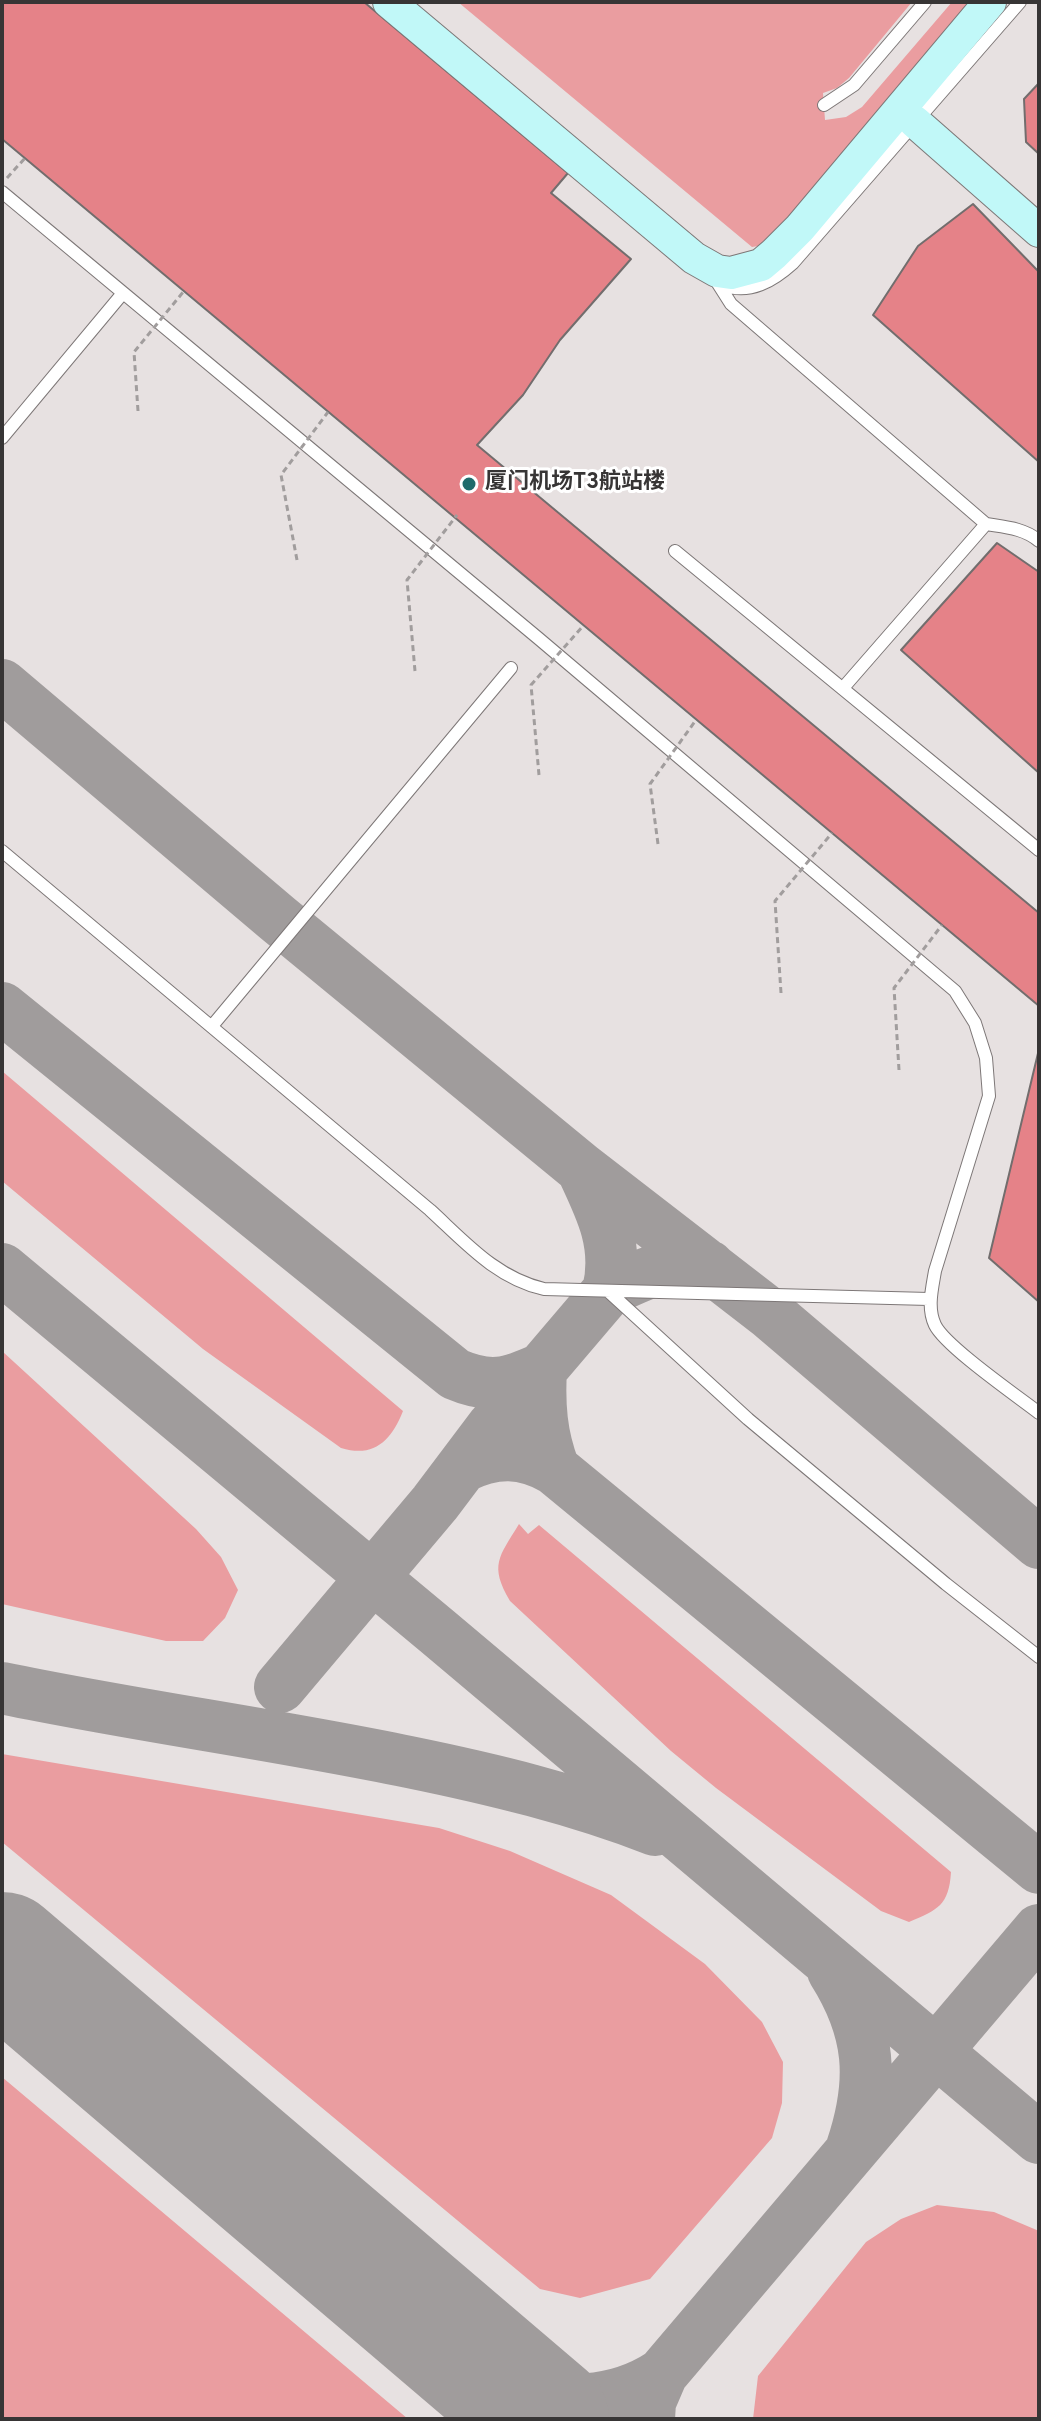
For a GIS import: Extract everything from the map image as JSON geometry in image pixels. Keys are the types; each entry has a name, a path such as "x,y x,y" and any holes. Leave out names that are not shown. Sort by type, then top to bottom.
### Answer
{"main road":[{"path":"389,2 694,258 717,271 731,273 761,265 800,228 990,2"},
{"path":"915,122 1039,231"}],"lane":[{"path":"377,2 696,269 729,287 756,287 782,273 1020,2"},
{"path":"824,105 854,85 925,2"},
{"path":"2,192 538,638 955,991 979,1034 986,1058 989,1096 929,1299 935,1325 948,1342 1039,1413"},
{"path":"717,282 731,304 986,524 1033,535 1039,541"},
{"path":"2,438 123,293"},
{"path":"843,688 986,524"},
{"path":"675,551 1039,850"},
{"path":"212,1026 511,668"},
{"path":"2,851 430,1210 495,1269 523,1284 544,1289 929,1299"},
{"path":"608,1291 760,1429 1039,1657"}],"path":[{"path":"2,184 25,158"},
{"path":"138,411 134,352 184,291"},
{"path":"297,560 281,475 328,412"},
{"path":"415,671 407,580 457,515"},
{"path":"539,775 531,685 583,626"},
{"path":"658,844 650,784 696,720"},
{"path":"781,993 775,901 832,833"},
{"path":"899,1070 894,988 942,925"}],"shaded area":[{"path":"458,2 912,2 849,78 837,88 823,93 825,120 846,117 862,107 952,2 973,2 777,243 752,247"},
{"path":"2,1071 403,1411 387,1439 363,1451 341,1448 203,1349 2,1181"},
{"path":"2,1351 196,1529 221,1557 238,1590 225,1618 203,1641 166,1641 2,1604"},
{"path":"519,1524 528,1534 539,1525 951,1872 948,1892 940,1905 909,1922 881,1911 671,1751 510,1601 500,1578 499,1561"},
{"path":"2,1754 439,1828 510,1851 611,1895 705,1964 762,2022 783,2062 782,2103 772,2138 650,2279 580,2298 540,2289 2,1842"},
{"path":"2,2077 408,2419 2,2419"},
{"path":"937,2205 994,2212 1039,2231 1039,2419 753,2419 758,2376 866,2242 901,2219"}],"building":[{"name":"厦门机场T3航站楼","path":"2,2 364,2 568,173 551,193 631,259 560,340 523,395 477,445 1039,913 1039,1006 2,139"},
{"path":"1039,83 1039,154 1026,142 1024,99"},
{"path":"973,204 1039,272 1039,462 873,315 918,246"},
{"path":"997,543 1039,572 1039,773 901,650"},
{"path":"1039,1049 1039,1302 989,1258"}],"taxiway":[{"path":"2,685 277,918 581,1168 770,1314 1039,1543"},
{"path":"2,1008 455,1374 479,1382 499,1383 541,1369 542,1420 554,1469"},
{"path":"583,1171 607,1229 611,1259 608,1291 669,1267 709,1266"},
{"path":"2,1269 1039,2138"},
{"path":"280,1687 435,1503 493,1426 608,1291"},
{"path":"462,1467 486,1458 509,1455 531,1459 554,1469 1039,1868"},
{"path":"2,1688 440,1769 564,1799 655,1830"},
{"path":"662,2374 1039,1930"},
{"path":"833,1971 855,2015 865,2057 864,2100 852,2147"},
{"path":"507,2387 547,2397 586,2399 625,2392 662,2374 650,2402 649,2419"}],"runway":[{"path":"2,1956 545,2419"}],"place":[{"name":"厦门机场T3航站楼","path":"469,484"}]}
